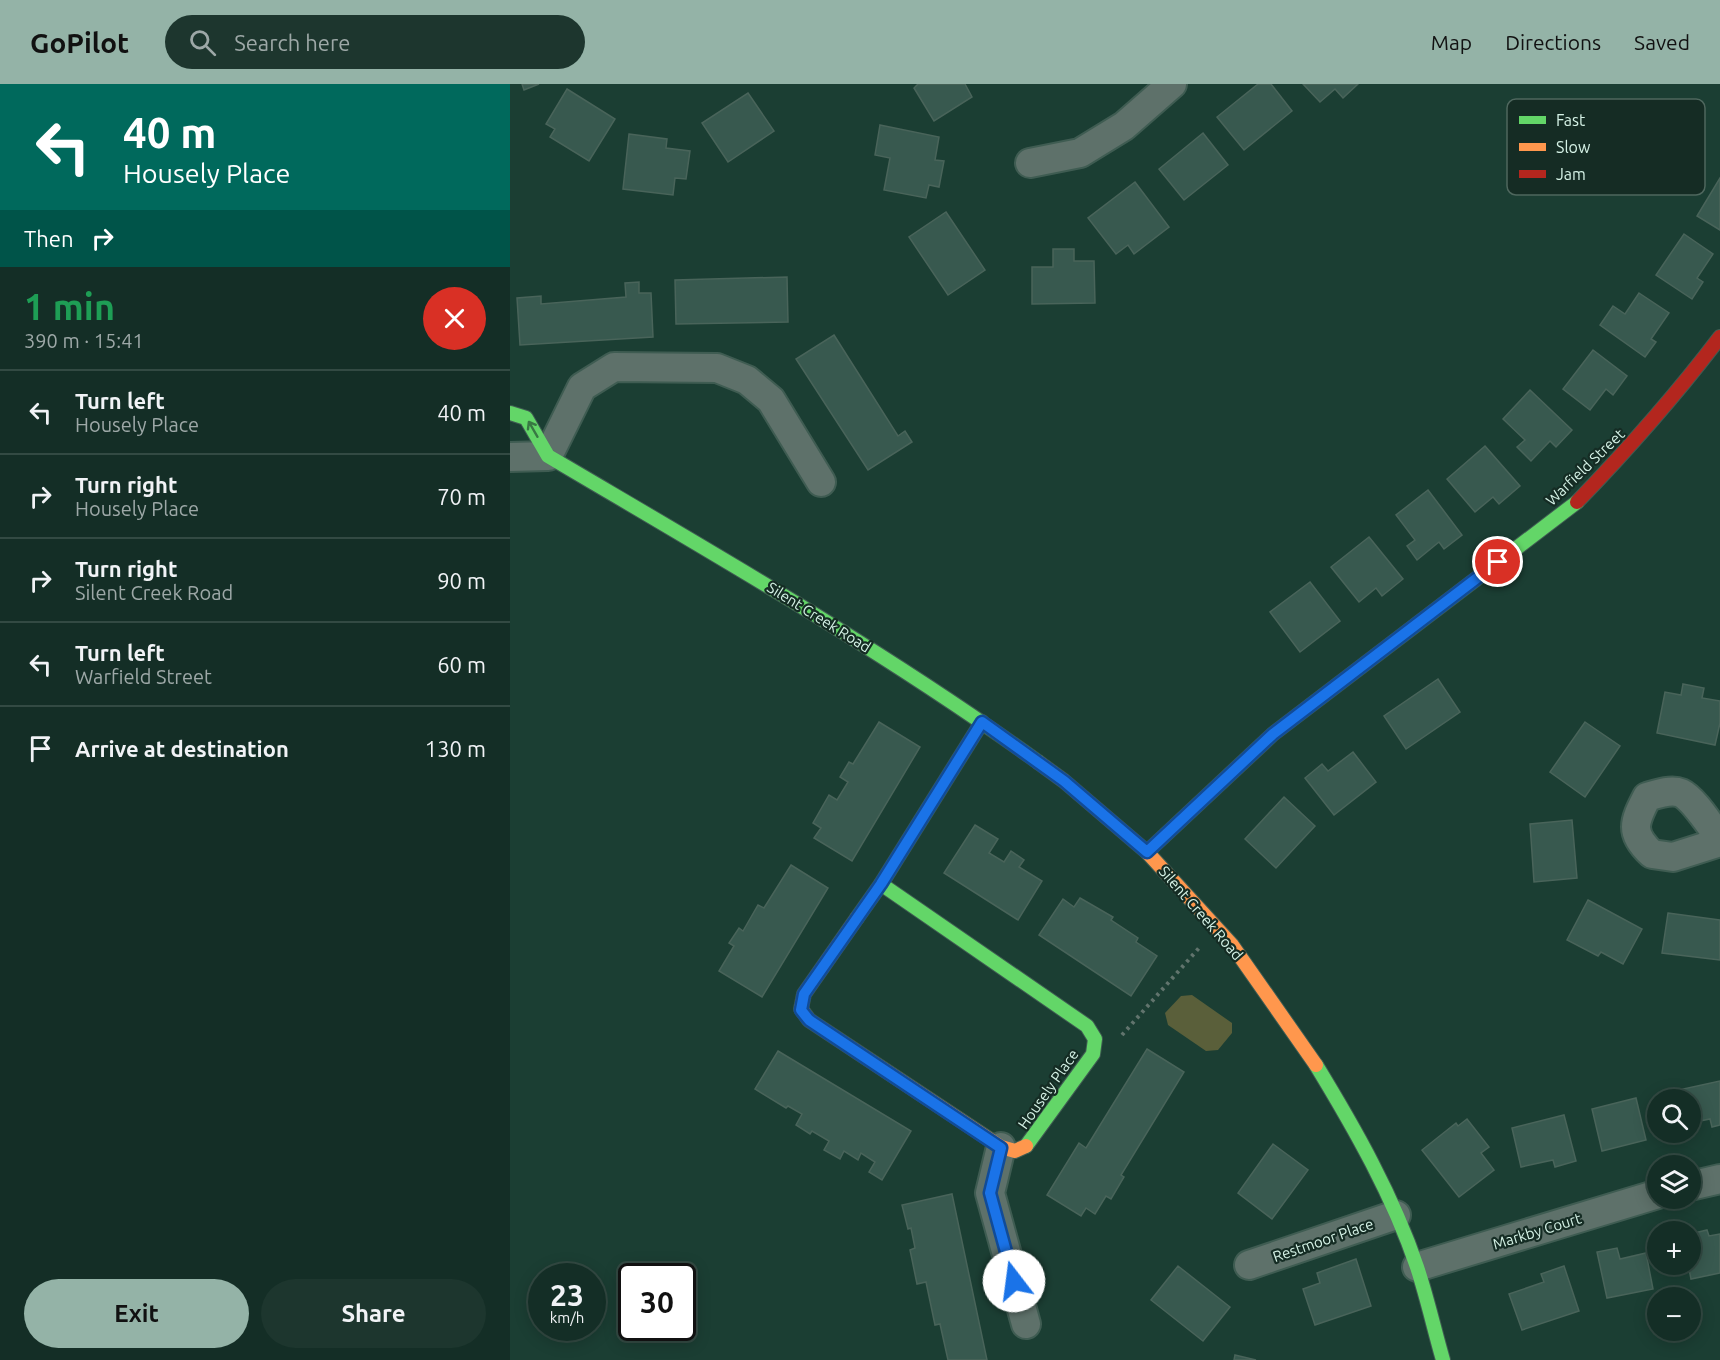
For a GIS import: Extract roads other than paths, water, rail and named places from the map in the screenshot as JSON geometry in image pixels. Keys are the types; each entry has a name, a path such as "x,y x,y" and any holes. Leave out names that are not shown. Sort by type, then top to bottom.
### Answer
{"street":[{"path":"1030,163 1080,153 1124,126 1172,84"},
{"name":"Warfield Street","path":"1147,852 1273,734 1574,505 1627,450 1688,379 1720,337"},
{"path":"510,457 548,456 582,387 614,367 717,368 747,380 771,400 821,482"},
{"name":"Silent Creek Road","path":"510,412 526,418 548,456 798,603 982,722 1064,781 1147,852 1232,945 1306,1048 1348,1118 1396,1215 1417,1267 1443,1360"},
{"path":"982,722 881,884 804,994 801,1010 809,1020 1001,1148 990,1193 1026,1324"},
{"name":"Housely Place","path":"881,884 1087,1026 1095,1039 1093,1054 1029,1145 1015,1152 1001,1148"},
{"path":"1701,1183 1720,1179"},
{"name":"Markby Court","path":"1417,1267 1647,1197"},
{"name":"Restmoor Place","path":"1249,1265 1396,1215"}]}
